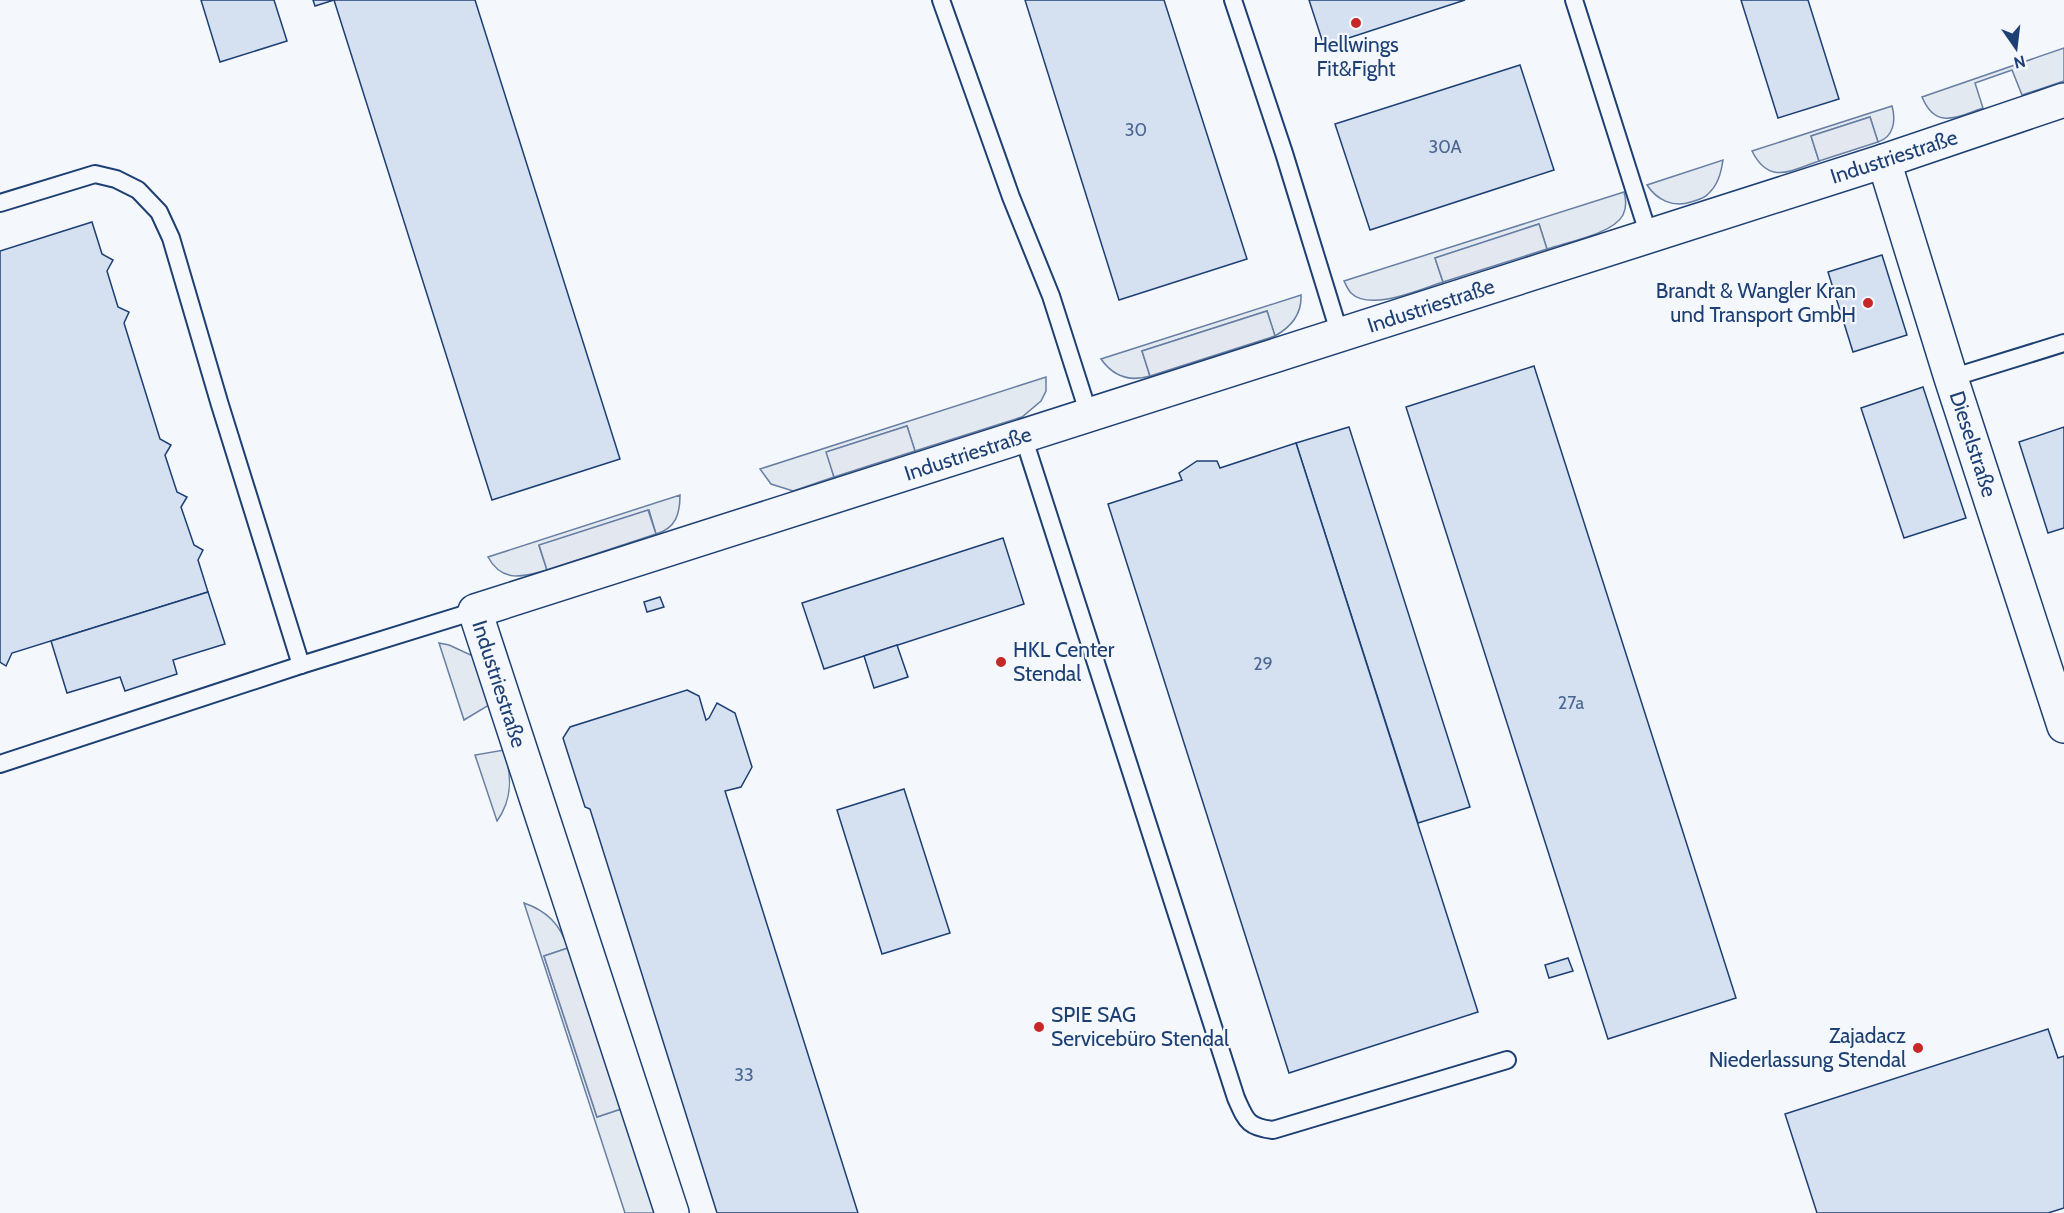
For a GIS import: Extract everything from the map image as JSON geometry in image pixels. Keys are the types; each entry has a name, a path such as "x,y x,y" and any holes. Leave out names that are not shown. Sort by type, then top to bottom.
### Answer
{"street":[{"name":"Industriestraße","path":"672,1213 475,611 1884,161 2064,100"},
{"name":"Dieselstraße","path":"1884,161 1951,378 2064,726"}],"lane":[{"path":"941,0 1011,197 1051,296 1089,415"},
{"path":"1233,0 1284,153 1340,335"},
{"path":"1574,0 1649,236"},
{"path":"0,203 94,174 116,179 138,190 159,212 171,238 301,665"},
{"path":"1951,378 2064,343"},
{"path":"1023,436 1236,1098 1247,1121 1258,1128 1273,1130 1507,1060"},
{"path":"0,764 301,665 475,611"}],"shaded area":[{"path":"2064,48 2064,81 2022,95 2012,70 1975,83 1983,108 1948,118 1934,114 1922,97"},
{"path":"1892,106 1894,117 1891,132 1883,140 1878,142 1870,117 1811,136 1819,161 1790,171 1773,172 1759,162 1752,151"},
{"path":"1870,117 1878,142 1819,161 1811,136"},
{"path":"1723,160 1717,183 1706,196 1698,200 1684,204 1672,203 1661,199 1647,185"},
{"path":"1624,192 1626,203 1623,215 1618,222 1600,232 1547,249 1539,224 1435,258 1443,282 1409,294 1383,300 1360,298 1351,293 1344,281"},
{"path":"1539,224 1547,249 1443,282 1435,258"},
{"path":"1301,295 1300,308 1294,319 1275,336 1267,311 1142,351 1150,376 1129,378 1122,376 1111,370 1101,359"},
{"path":"1267,311 1275,336 1150,376 1142,351"},
{"path":"1046,377 1046,391 1041,401 1022,417 915,451 907,426 827,452 834,477 793,491 771,484 760,469"},
{"path":"907,426 915,451 834,477 826,452"},
{"path":"680,495 676,519 668,528 656,534 649,510 539,546 547,570 530,575 514,576 500,571 488,557"},
{"path":"648,510 656,534 547,570 539,545"},
{"path":"439,643 473,656 489,705 464,720"},
{"path":"504,750 509,769 510,787 506,804 497,821 475,755"},
{"path":"524,903 546,914 557,925 565,940 568,948 544,956 597,1117 621,1109 655,1213 625,1213"},
{"path":"568,948 621,1109 597,1117 544,956"}],"building":[{"path":"201,0 274,0 287,41 220,62"},
{"path":"313,0 334,0 315,6"},
{"path":"334,0 475,0 620,459 492,500"},
{"path":"1025,0 1164,0 1247,259 1119,300"},
{"name":"Hellwings Fit&Fight","path":"1309,0 1465,0 1324,46"},
{"path":"1741,0 1808,0 1839,99 1778,118"},
{"path":"1520,65 1554,170 1370,230 1335,124"},
{"path":"92,222 102,254 113,260 107,271 118,307 129,312 124,323 160,439 171,445 165,455 177,492 187,497 181,507 194,545 203,550 198,560 208,592 12,653 6,666 0,662 0,251"},
{"name":"Brandt & Wangler Kran und Transport GmbH","path":"1882,255 1907,335 1853,352 1828,272"},
{"path":"1534,366 1736,998 1608,1039 1406,407"},
{"path":"1923,387 1966,518 1904,538 1861,408"},
{"path":"1349,427 1470,807 1418,823 1296,443"},
{"path":"2064,427 2064,528 2048,533 2019,442"},
{"path":"1296,443 1478,1012 1289,1073 1108,504 1182,480 1179,473 1197,461 1217,461 1220,468"},
{"path":"1003,538 1024,604 824,669 802,603"},
{"path":"208,592 225,644 173,660 177,674 125,691 120,677 67,693 51,641"},
{"path":"660,597 664,607 647,612 644,602"},
{"path":"897,645 908,677 874,688 864,656"},
{"path":"687,690 699,696 706,720 717,703 735,713 752,767 741,787 725,791 858,1213 717,1213 590,809 585,807 563,738 570,727"},
{"path":"904,789 950,933 882,954 837,810"},
{"path":"1568,958 1573,971 1549,978 1545,965"},
{"path":"2048,1029 2058,1058 2064,1056 2064,1208 2048,1213 1817,1213 1785,1114"}],"place":[{"name":"Hellwings Fit&Fight","path":"1356,23"},
{"name":"Brandt & Wangler Kran und Transport GmbH","path":"1868,303"},
{"name":"HKL Center Stendal","path":"1001,662"},
{"name":"SPIE SAG Servicebüro Stendal","path":"1039,1027"},
{"name":"Zajadacz Niederlassung Stendal","path":"1918,1048"}]}
